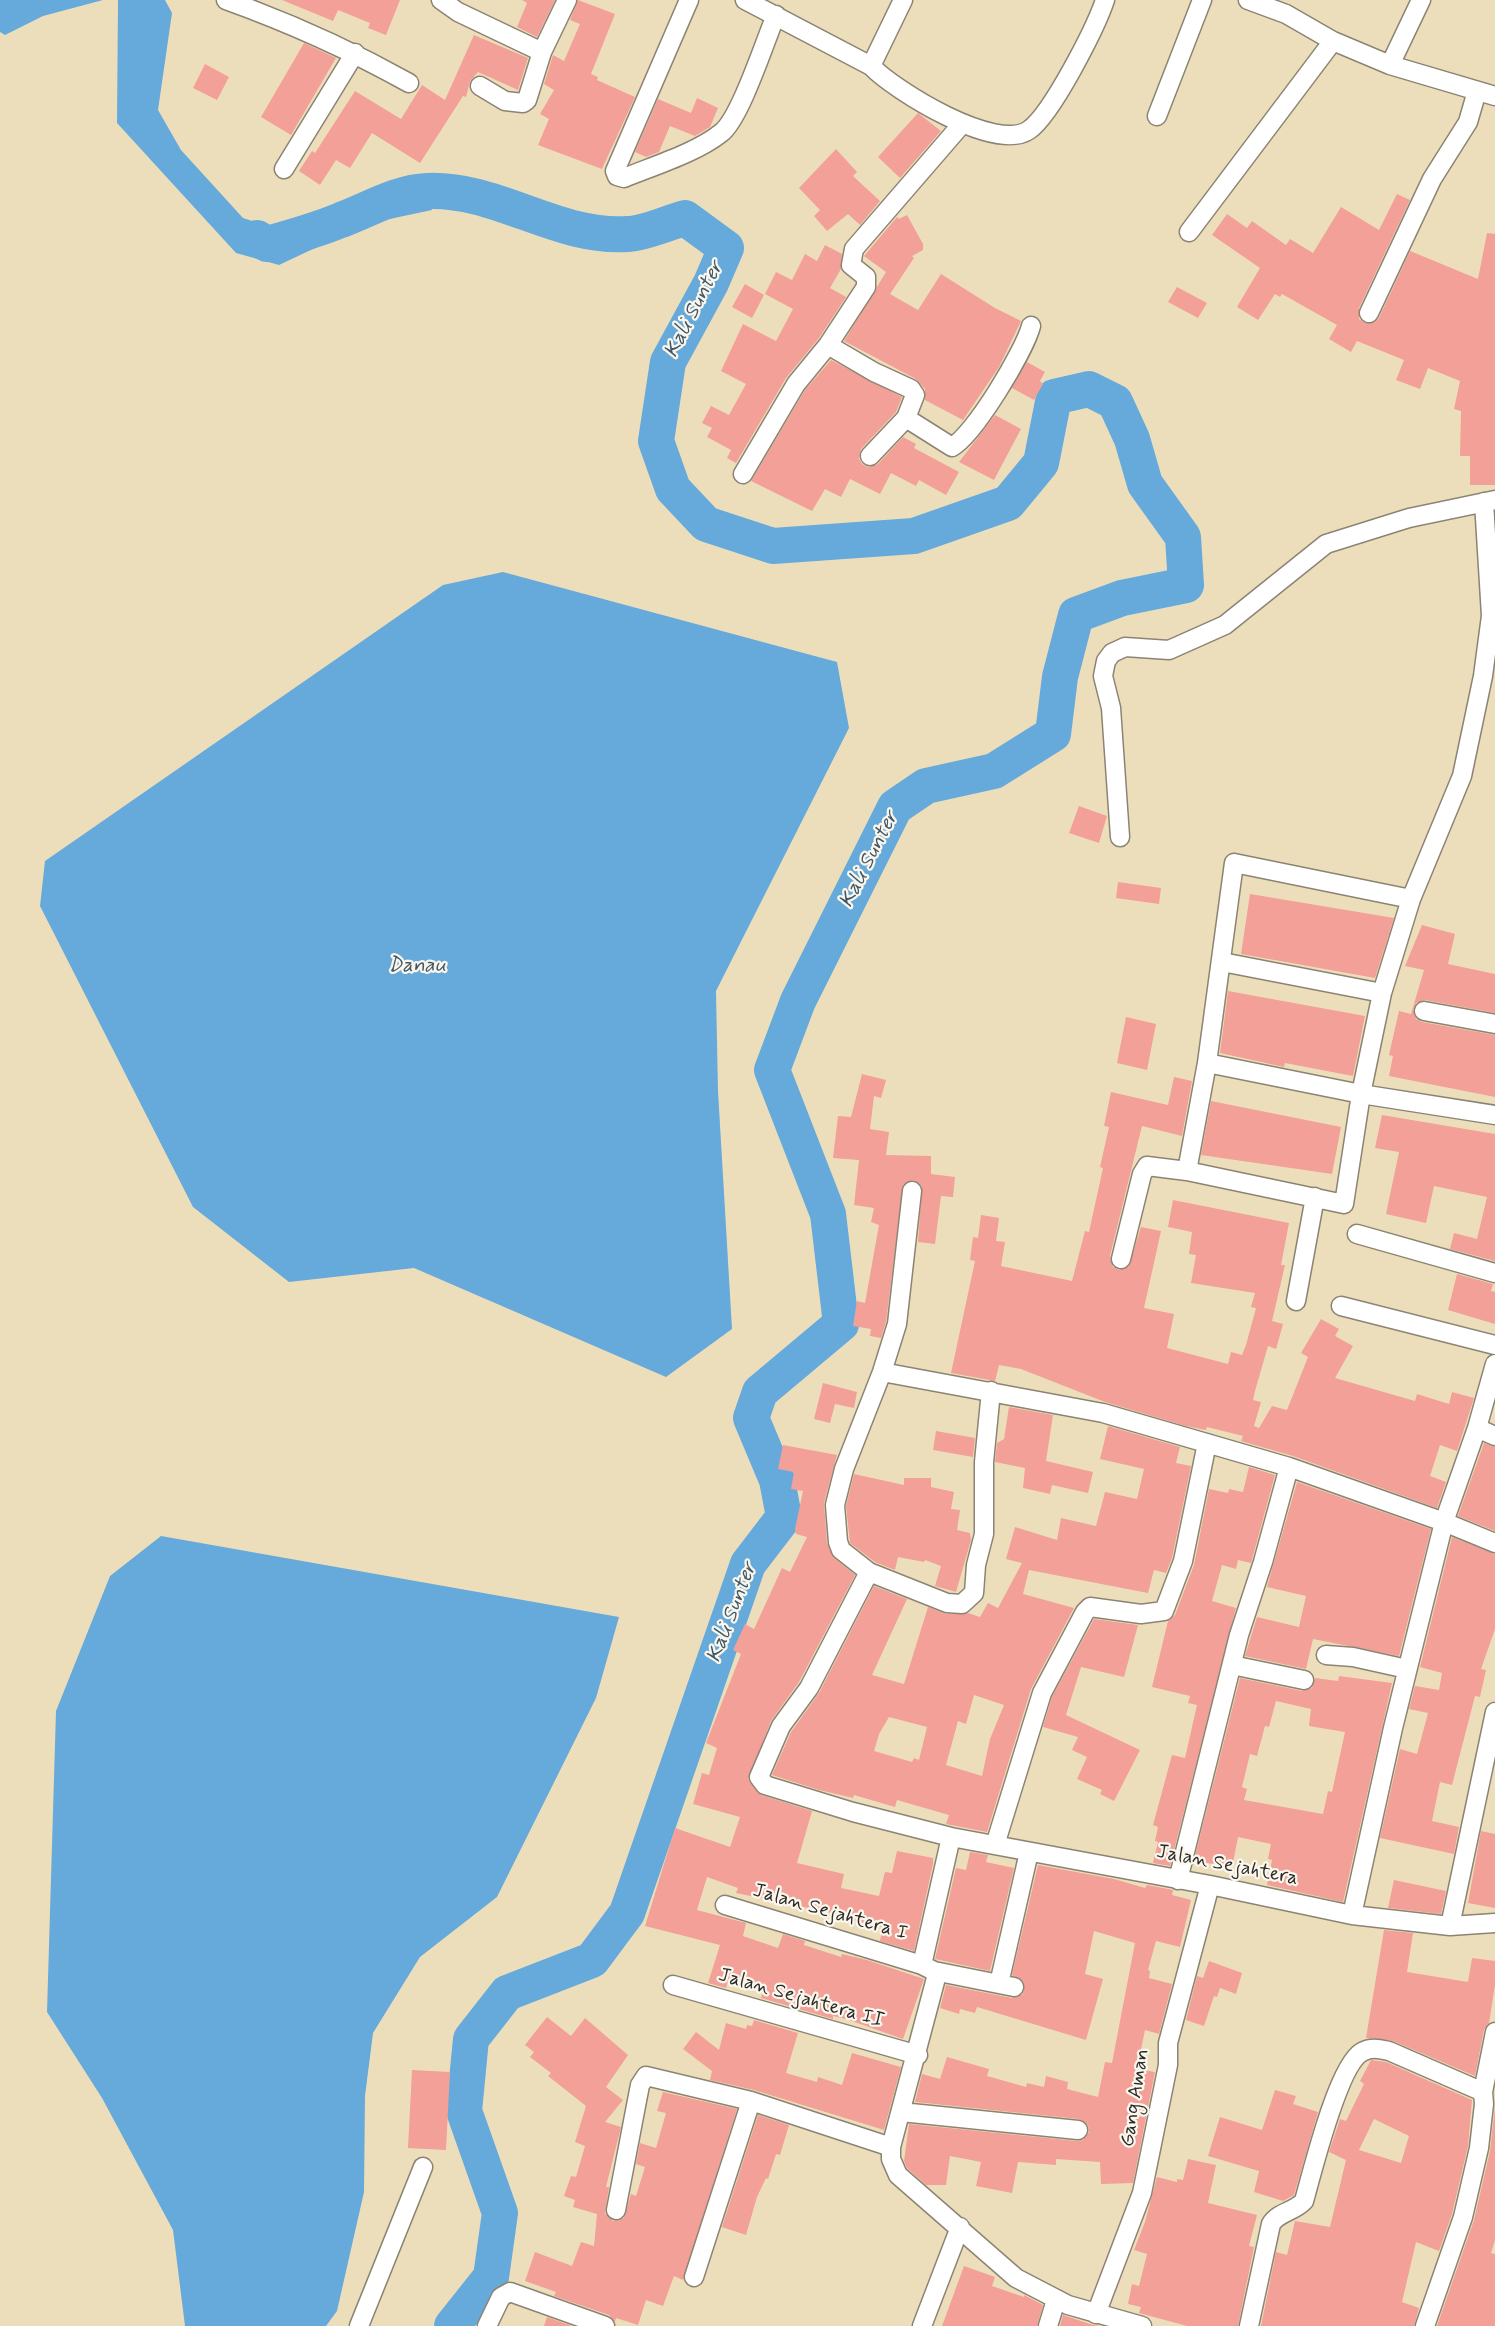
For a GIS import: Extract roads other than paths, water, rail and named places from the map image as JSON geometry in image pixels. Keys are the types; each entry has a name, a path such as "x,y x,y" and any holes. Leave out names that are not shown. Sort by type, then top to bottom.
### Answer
{"street":[{"path":"226,0 273,8 409,83"},
{"path":"441,0 458,12 542,52"},
{"path":"480,86 505,101 523,103 527,100 542,52 567,0"},
{"path":"689,0 615,171 618,176 624,178 709,141 723,132 735,114 776,15"},
{"path":"745,0 871,66 888,83 962,124 1015,135 1030,129 1057,95 1105,0"},
{"path":"871,66 903,0"},
{"path":"1157,116 1202,0"},
{"path":"1248,0 1286,14 1333,41 1390,65 1486,94 1432,179 1369,314"},
{"path":"1390,65 1421,0"},
{"path":"1188,232 1333,41"},
{"path":"284,169 355,53"},
{"path":"743,474 796,384 828,345 866,287 866,277 851,265 854,249 962,124"},
{"path":"906,418 943,444 952,447 963,441 1024,345 1031,326"},
{"path":"828,345 874,372 910,389 915,399 906,418 870,456"},
{"path":"1120,837 1111,708 1103,676 1106,661 1112,653 1125,647 1169,650 1225,625 1326,544 1409,518 1490,501 1491,616 1485,667 1462,776 1411,898 1382,993 1361,1094 1344,1204 1187,1171 1147,1167 1142,1173 1121,1259"},
{"path":"1187,1171 1207,1064 1222,962 1231,862 1411,898"},
{"path":"1222,962 1382,993"},
{"path":"1424,1011 1495,1024"},
{"path":"1207,1064 1361,1094 1495,1116"},
{"path":"912,1191 897,1324 882,1372 844,1469 835,1505 841,1550 869,1572 947,1603 962,1604 974,1593 976,1565 984,1534 984,1462 991,1391"},
{"path":"1296,1300 1315,1197"},
{"path":"1357,1234 1495,1273"},
{"path":"1341,1306 1495,1345"},
{"path":"1352,1915 1407,1669 1444,1522 1477,1428 1495,1364"},
{"path":"882,1372 1103,1413 1289,1467 1444,1522 1495,1543"},
{"path":"1477,1428 1495,1436"},
{"path":"995,1845 1042,1693 1085,1612 1090,1607 1141,1614 1164,1611 1183,1561 1207,1443"},
{"path":"1178,1880 1232,1665 1289,1467"},
{"name":"Jalan Sejahtera","path":"869,1572 808,1688 781,1726 759,1777 760,1782 853,1812 951,1837 1210,1885 1352,1915 1450,1926 1495,1923"},
{"path":"1326,1655 1353,1657 1407,1669"},
{"path":"1232,1665 1304,1680"},
{"path":"1450,1926 1495,1712"},
{"path":"951,1837 928,1968 936,1978 918,2055 891,2147 891,2159 898,2175 1016,2278 1056,2300 1096,2314 1142,2326"},
{"name":"Jalan Sejahtera I","path":"725,1905 928,1968 1007,1981 1029,1852"},
{"name":"Gang Aman","path":"1096,2314 1142,2193 1168,2065 1168,2043 1210,1885"},
{"name":"Jalan Sejahtera II","path":"673,1985 918,2055"},
{"path":"1425,2326 1487,2150 1483,2092 1495,2032"},
{"path":"1250,2326 1270,2224 1277,2216 1297,2209 1304,2201 1335,2098 1351,2063 1360,2052 1375,2048 1389,2051 1483,2092"},
{"path":"616,2210 640,2085 646,2076 751,2101 891,2147"},
{"path":"694,2277 751,2101"},
{"path":"901,2112 1078,2130"},
{"path":"359,2326 423,2167"},
{"path":"922,2326 960,2227"},
{"path":"487,2326 501,2297 510,2292 605,2326"},
{"path":"1048,2326 1056,2300"}],"water":[{"path":"0,0 103,0 43,16 5,35 0,32"},
{"path":"118,0 165,0 172,13 158,110 181,150 243,218 271,227 331,214 388,185 451,180 500,203 460,193 426,191 432,210 366,224 279,265 236,253 117,123"},
{"name":"Danau","path":"503,572 837,662 849,728 716,991 718,1091 732,1329 666,1377 414,1268 289,1282 193,1207 40,906 45,861 443,585"},
{"path":"161,1536 619,1617 596,1698 497,1897 420,1957 373,2033 365,2096 364,2192 337,2311 326,2326 185,2326 173,2230 102,2098 47,2012 56,1711 110,1576"}],"waterway":[{"name":"Kali Sunter","path":"257,238 267,244 323,227 394,198 427,191 453,192 478,197 552,222 602,233 635,233 685,218 726,248 711,283 668,362 656,441 673,489 706,524 773,546 914,536 1008,503 1041,463 1054,397 1089,389 1115,402 1132,439 1145,484 1183,537 1186,585 1122,598 1076,615 1060,677 1053,734 994,771 926,786 895,807 798,1001 772,1070 828,1214 841,1324 760,1392 751,1418 777,1480 784,1517 748,1564 627,1913 592,1960 507,1993 471,2039 464,2111 500,2213 491,2277 452,2326"}]}
